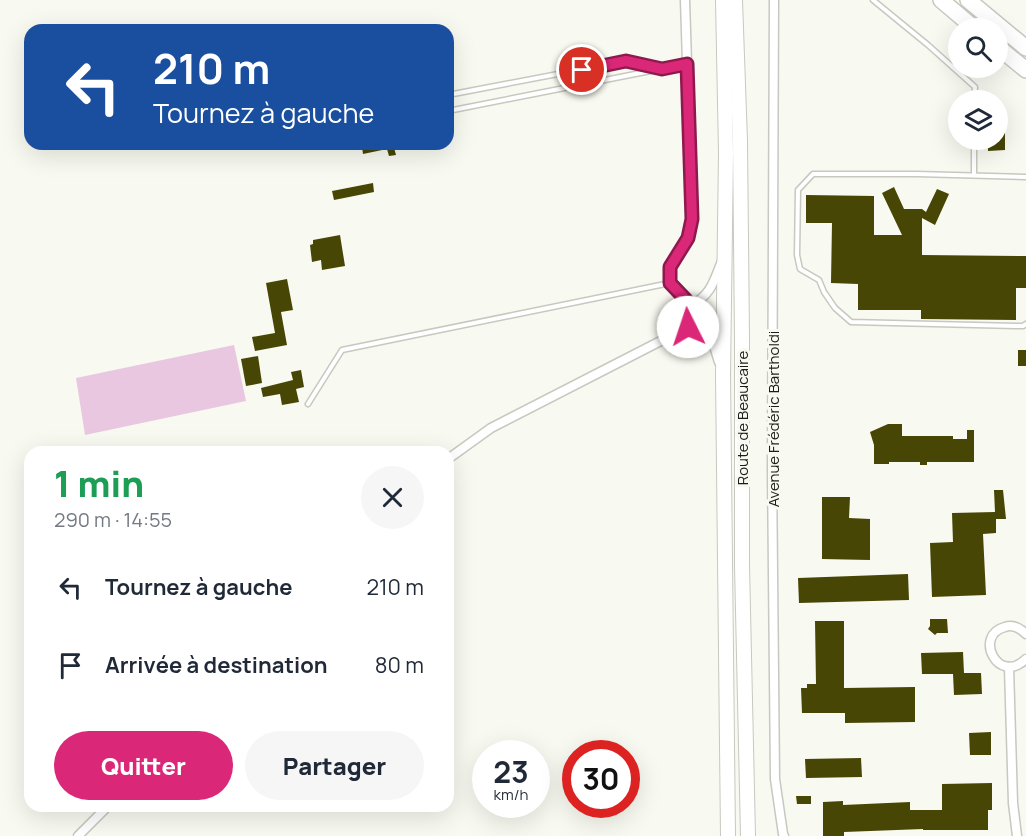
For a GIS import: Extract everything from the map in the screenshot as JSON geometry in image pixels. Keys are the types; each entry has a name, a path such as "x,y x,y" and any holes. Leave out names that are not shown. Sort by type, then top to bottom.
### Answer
{"highway":[{"path":"940,0 962,18"},
{"path":"968,0 1026,48"},
{"path":"1008,56 1026,70"}],"main road":[{"name":"Route de Beaucaire","path":"723,0 726,153 723,375 728,836"},
{"name":"Route de Beaucaire","path":"735,0 741,186 741,564 748,836"}],"street":[{"path":"685,0 692,219 688,238 670,267 670,283 692,306 710,333 723,375"},
{"name":"Avenue Frédéric Bartholdi","path":"774,0 772,482 775,779 784,836"},
{"path":"454,455 491,428 688,327 692,306 710,290 725,252"},
{"path":"1026,633 1014,626 1001,628 992,637 990,650 997,662 1009,667 1016,666 1026,659"},
{"path":"1009,667 1013,803 1017,836"},
{"path":"78,836 102,812"}],"lane":[{"path":"873,0 928,45 975,87 975,90"},
{"path":"454,94 626,61 662,69"},
{"path":"454,110 687,64"},
{"path":"974,150 974,176"},
{"path":"1026,177 813,174 798,190 797,255 800,269 819,280 835,308 852,322 1016,326 1026,324"},
{"path":"308,404 342,350 670,283"}],"shaded area":[{"path":"234,345 246,401 85,435 76,378"}],"building":[{"path":"362,150 382,150 363,154"},
{"path":"387,150 395,150 396,155 389,156"},
{"path":"373,183 374,192 334,200 332,191"},
{"path":"894,187 904,209 922,209 926,212 937,189 949,194 935,225 922,218 922,255 1026,256 1026,288 1016,288 1016,320 921,319 921,310 858,310 858,284 831,283 832,223 806,223 806,195 874,196 874,235 902,235 882,193"},
{"path":"340,235 345,266 322,270 321,260 312,262 310,245 313,244 313,240"},
{"path":"287,279 293,310 281,312 287,345 255,351 252,337 275,333 266,283"},
{"path":"1018,350 1026,350 1026,366 1018,366"},
{"path":"258,356 262,383 246,386 241,359"},
{"path":"301,370 304,387 296,389 299,402 282,405 280,394 263,397 261,388 293,380 291,372"},
{"path":"888,424 902,424 902,436 953,436 953,439 967,439 967,430 974,430 974,462 927,462 927,465 920,465 920,462 874,464 874,445 870,432"},
{"path":"994,490 1003,490 1006,519 996,519 996,533 983,534 986,595 932,597 930,543 953,542 952,513 995,512"},
{"path":"822,497 850,497 849,518 870,519 870,560 822,559"},
{"path":"908,574 909,600 799,603 798,578"},
{"path":"930,619 947,619 948,633 935,635 928,629"},
{"path":"815,621 844,621 844,688 915,687 915,722 845,723 845,713 802,713 801,688 807,688 807,684 816,684"},
{"path":"963,652 964,673 981,673 982,694 954,695 953,674 922,674 921,653"},
{"path":"991,732 991,755 970,755 969,733"},
{"path":"861,758 862,777 806,778 805,759"},
{"path":"992,783 992,810 988,810 988,830 923,829 844,832 844,836 823,836 823,802 843,801 843,805 910,802 910,810 942,810 942,784"},
{"path":"796,796 811,796 811,804 797,804"}],"route":[{"path":"582,70 626,61 662,69 687,64 692,219 688,238 670,267 670,283 692,306 688,327"}]}
